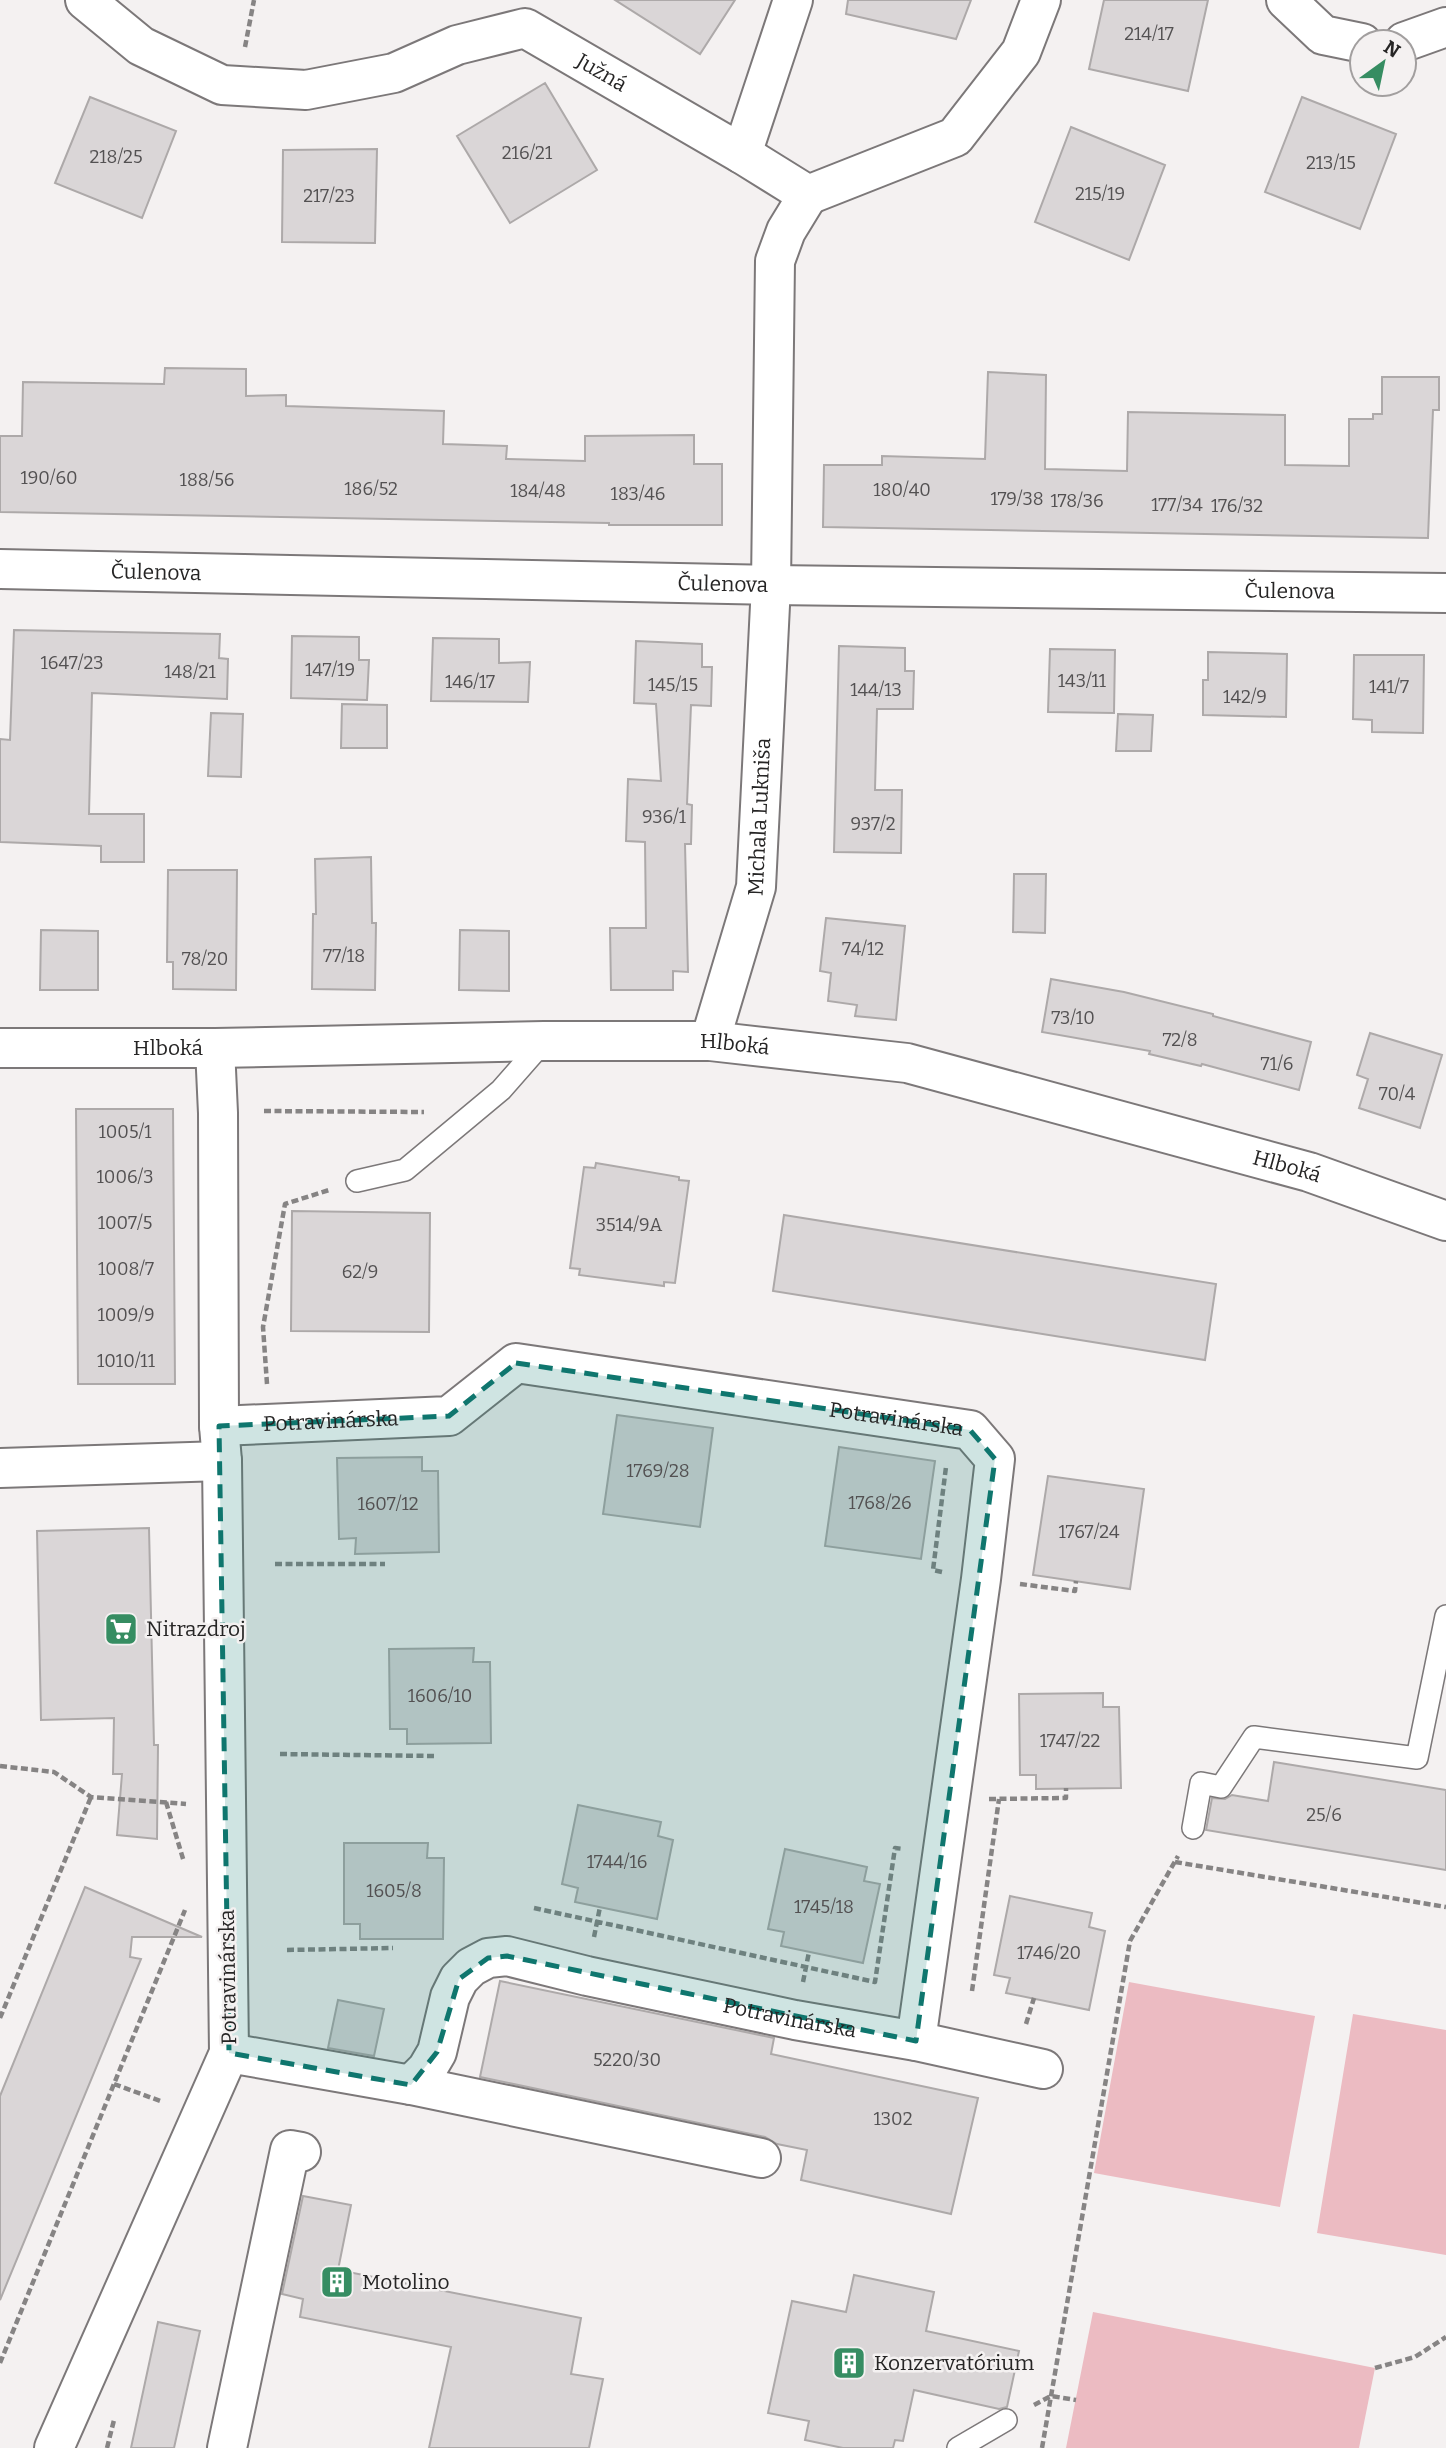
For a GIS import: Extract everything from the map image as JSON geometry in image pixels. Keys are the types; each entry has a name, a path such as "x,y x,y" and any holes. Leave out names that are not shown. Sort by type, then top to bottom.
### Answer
{"street":[{"name":"Južná","path":"85,0 141,46 222,85 306,90 394,74 457,45 525,28 808,195"},
{"path":"742,154 793,0"},
{"path":"808,195 954,137 1021,52 1041,0"},
{"path":"1286,0 1323,35 1348,41"},
{"path":"1418,37 1446,27"},
{"name":"Michala Lukniša","path":"710,1041 756,887 771,584 775,261 786,231 808,195"},
{"name":"Čulenova","path":"0,569 771,584 1446,593"},
{"name":"Hlboká","path":"0,1048 215,1048 544,1041 710,1041 907,1063 1309,1172 1446,1222"},
{"name":"Potravinárska","path":"54,2448 229,2053 215,1048"},
{"name":"Potravinárska","path":"220,1444 271,1423 449,1416 516,1363 970,1430 995,1459 981,1578 916,2041"},
{"path":"0,1468 220,1444"},
{"name":"Potravinárska","path":"411,2085 427,2070 437,2052 450,1997 459,1979 471,1967 488,1958 507,1956 587,1976 1043,2069"},
{"path":"229,2053 411,2085 761,2158"},
{"path":"228,2448 290,2150 301,2152"}],"lane":[{"path":"357,1181 405,1170 501,1090 544,1041"},
{"path":"1194,1828 1201,1783 1221,1787 1254,1737 1417,1758 1446,1616"},
{"path":"958,2448 1006,2420"}],"path":[{"path":"264,1111 431,1112"},
{"path":"271,1423 263,1327 285,1204 357,1181"},
{"path":"948,1456 933,1570 1075,1591 1076,1581"},
{"path":"275,1564 386,1564"},
{"path":"281,1754 435,1756"},
{"path":"0,1766 54,1772 91,1797 225,1806"},
{"path":"950,1799 1066,1798 1066,1788"},
{"path":"0,2018 91,1797"},
{"path":"972,1991 999,1799"},
{"path":"166,1802 185,1866"},
{"path":"1042,2448 1130,1941 1194,1828"},
{"path":"534,1909 875,1982 895,1848 942,1855"},
{"path":"1175,1861 1446,1907"},
{"path":"0,2362 188,1904"},
{"path":"287,1950 393,1948"},
{"path":"114,2084 201,2117"},
{"path":"1375,2368 1415,2357 1446,2337"},
{"path":"1051,2396 1076,2400"}],"highlighted area":[{"path":"516,1363 970,1430 995,1459 916,2041 507,1956 488,1958 459,1979 437,2052 411,2085 229,2053 219,1426 449,1416"}],"shaded area":[{"path":"1129,1982 1315,2016 1280,2207 1094,2173"},
{"path":"1353,2014 1446,2030 1446,2255 1317,2233"},
{"path":"1093,2312 1375,2368 1359,2448 1066,2448"}],"building":[{"path":"615,0 735,0 700,54"},
{"path":"848,0 971,0 956,39 846,14"},
{"path":"1104,0 1208,0 1188,91 1089,69"},
{"path":"545,83 597,170 510,223 457,136"},
{"path":"90,97 176,131 142,218 55,183"},
{"path":"1302,97 1396,134 1360,229 1265,192"},
{"path":"1071,127 1165,165 1129,260 1035,222"},
{"path":"377,149 375,243 282,242 283,150"},
{"path":"165,368 246,369 246,396 286,395 286,406 444,411 443,444 507,446 506,459 585,461 585,436 694,435 694,464 722,464 722,525 0,512 0,436 22,436 23,382 164,384"},
{"path":"988,372 1046,375 1045,469 1127,471 1128,412 1285,415 1285,465 1349,466 1349,419 1373,419 1373,414 1382,414 1382,377 1439,377 1439,410 1433,410 1428,538 823,527 824,465 882,465 882,456 985,459"},
{"path":"14,630 220,634 219,658 228,659 227,699 92,693 89,814 144,814 144,862 101,862 101,846 0,842 0,739 10,740"},
{"path":"292,636 359,637 359,660 369,660 367,700 291,698"},
{"path":"433,638 499,639 499,663 530,662 528,702 431,701"},
{"path":"636,641 702,644 702,667 712,667 711,706 691,705 687,804 692,805 691,844 685,844 688,972 673,971 673,990 611,990 610,928 646,928 645,842 626,841 628,779 661,781 656,704 634,703"},
{"path":"839,646 905,648 905,671 914,671 913,709 877,709 875,790 902,790 901,853 834,852"},
{"path":"1050,649 1115,650 1114,713 1048,712"},
{"path":"1208,652 1287,654 1286,717 1203,715 1203,680 1208,680"},
{"path":"1354,655 1424,655 1423,733 1372,732 1372,720 1353,719"},
{"path":"342,704 387,705 387,748 341,748"},
{"path":"211,713 243,714 241,777 208,776"},
{"path":"1118,714 1153,715 1151,751 1116,751"},
{"path":"371,857 372,923 376,923 375,990 312,989 313,914 316,914 315,859"},
{"path":"168,870 237,870 236,990 173,989 173,962 167,962"},
{"path":"1014,874 1046,874 1045,933 1013,932"},
{"path":"826,918 905,926 896,1020 855,1016 857,1005 828,1001 831,973 820,971"},
{"path":"41,930 98,931 98,990 40,990"},
{"path":"460,930 509,931 509,991 459,990"},
{"path":"1051,979 1124,992 1311,1042 1299,1090 1202,1064 1201,1066 1149,1054 1150,1051 1042,1032"},
{"path":"1370,1033 1442,1055 1420,1128 1359,1108 1368,1079 1357,1075"},
{"path":"76,1109 173,1109 175,1384 78,1384"},
{"path":"596,1163 689,1181 675,1283 664,1282 664,1286 579,1275 580,1269 570,1268 584,1167 595,1168"},
{"path":"292,1211 430,1213 429,1332 291,1331"},
{"path":"784,1215 1216,1284 1205,1360 773,1291"},
{"path":"617,1415 713,1428 700,1527 603,1514"},
{"path":"839,1447 935,1461 921,1559 825,1546"},
{"path":"422,1457 422,1471 438,1471 439,1552 355,1554 356,1538 339,1539 337,1458"},
{"path":"1048,1476 1144,1489 1130,1589 1033,1575"},
{"path":"149,1528 154,1745 158,1745 157,1839 117,1835 122,1774 113,1774 114,1718 41,1720 37,1531"},
{"path":"474,1648 473,1662 490,1662 491,1743 407,1744 407,1729 390,1729 389,1649"},
{"path":"1103,1693 1103,1707 1119,1707 1121,1788 1036,1789 1036,1775 1020,1775 1019,1694"},
{"path":"1274,1762 1446,1790 1446,1870 1206,1830 1212,1798 1225,1799 1232,1795 1268,1801"},
{"path":"578,1805 661,1822 658,1836 673,1840 657,1919 575,1902 578,1888 562,1884"},
{"path":"344,1843 428,1843 427,1858 444,1858 443,1939 360,1939 360,1924 344,1924"},
{"path":"785,1849 867,1867 864,1881 880,1884 863,1963 781,1946 784,1932 768,1929"},
{"path":"85,1887 202,1937 132,1937 130,1957 141,1959 0,2300 0,2096"},
{"path":"1010,1896 1092,1913 1089,1927 1105,1931 1089,2010 1006,1993 1010,1978 994,1975"},
{"path":"500,1981 774,2038 771,2054 978,2098 951,2214 801,2180 807,2150 777,2144 765,2137 480,2077"},
{"path":"338,2000 384,2009 374,2056 328,2048"},
{"path":"303,2196 351,2205 338,2270 581,2318 571,2374 603,2379 589,2448 429,2448 451,2347 300,2317 303,2299 282,2294"},
{"name":"Konzervatórium","path":"854,2275 934,2292 926,2331 1019,2351 1007,2407 999,2409 914,2390 903,2441 895,2440 893,2448 843,2448 805,2440 809,2421 768,2413 792,2301 846,2312"},
{"path":"158,2322 200,2331 174,2448 131,2448"}],"place":[{"name":"Nitrazdroj","path":"121,1629"},
{"name":"Motolino","path":"337,2282"},
{"name":"Konzervatórium","path":"849,2363"}]}
